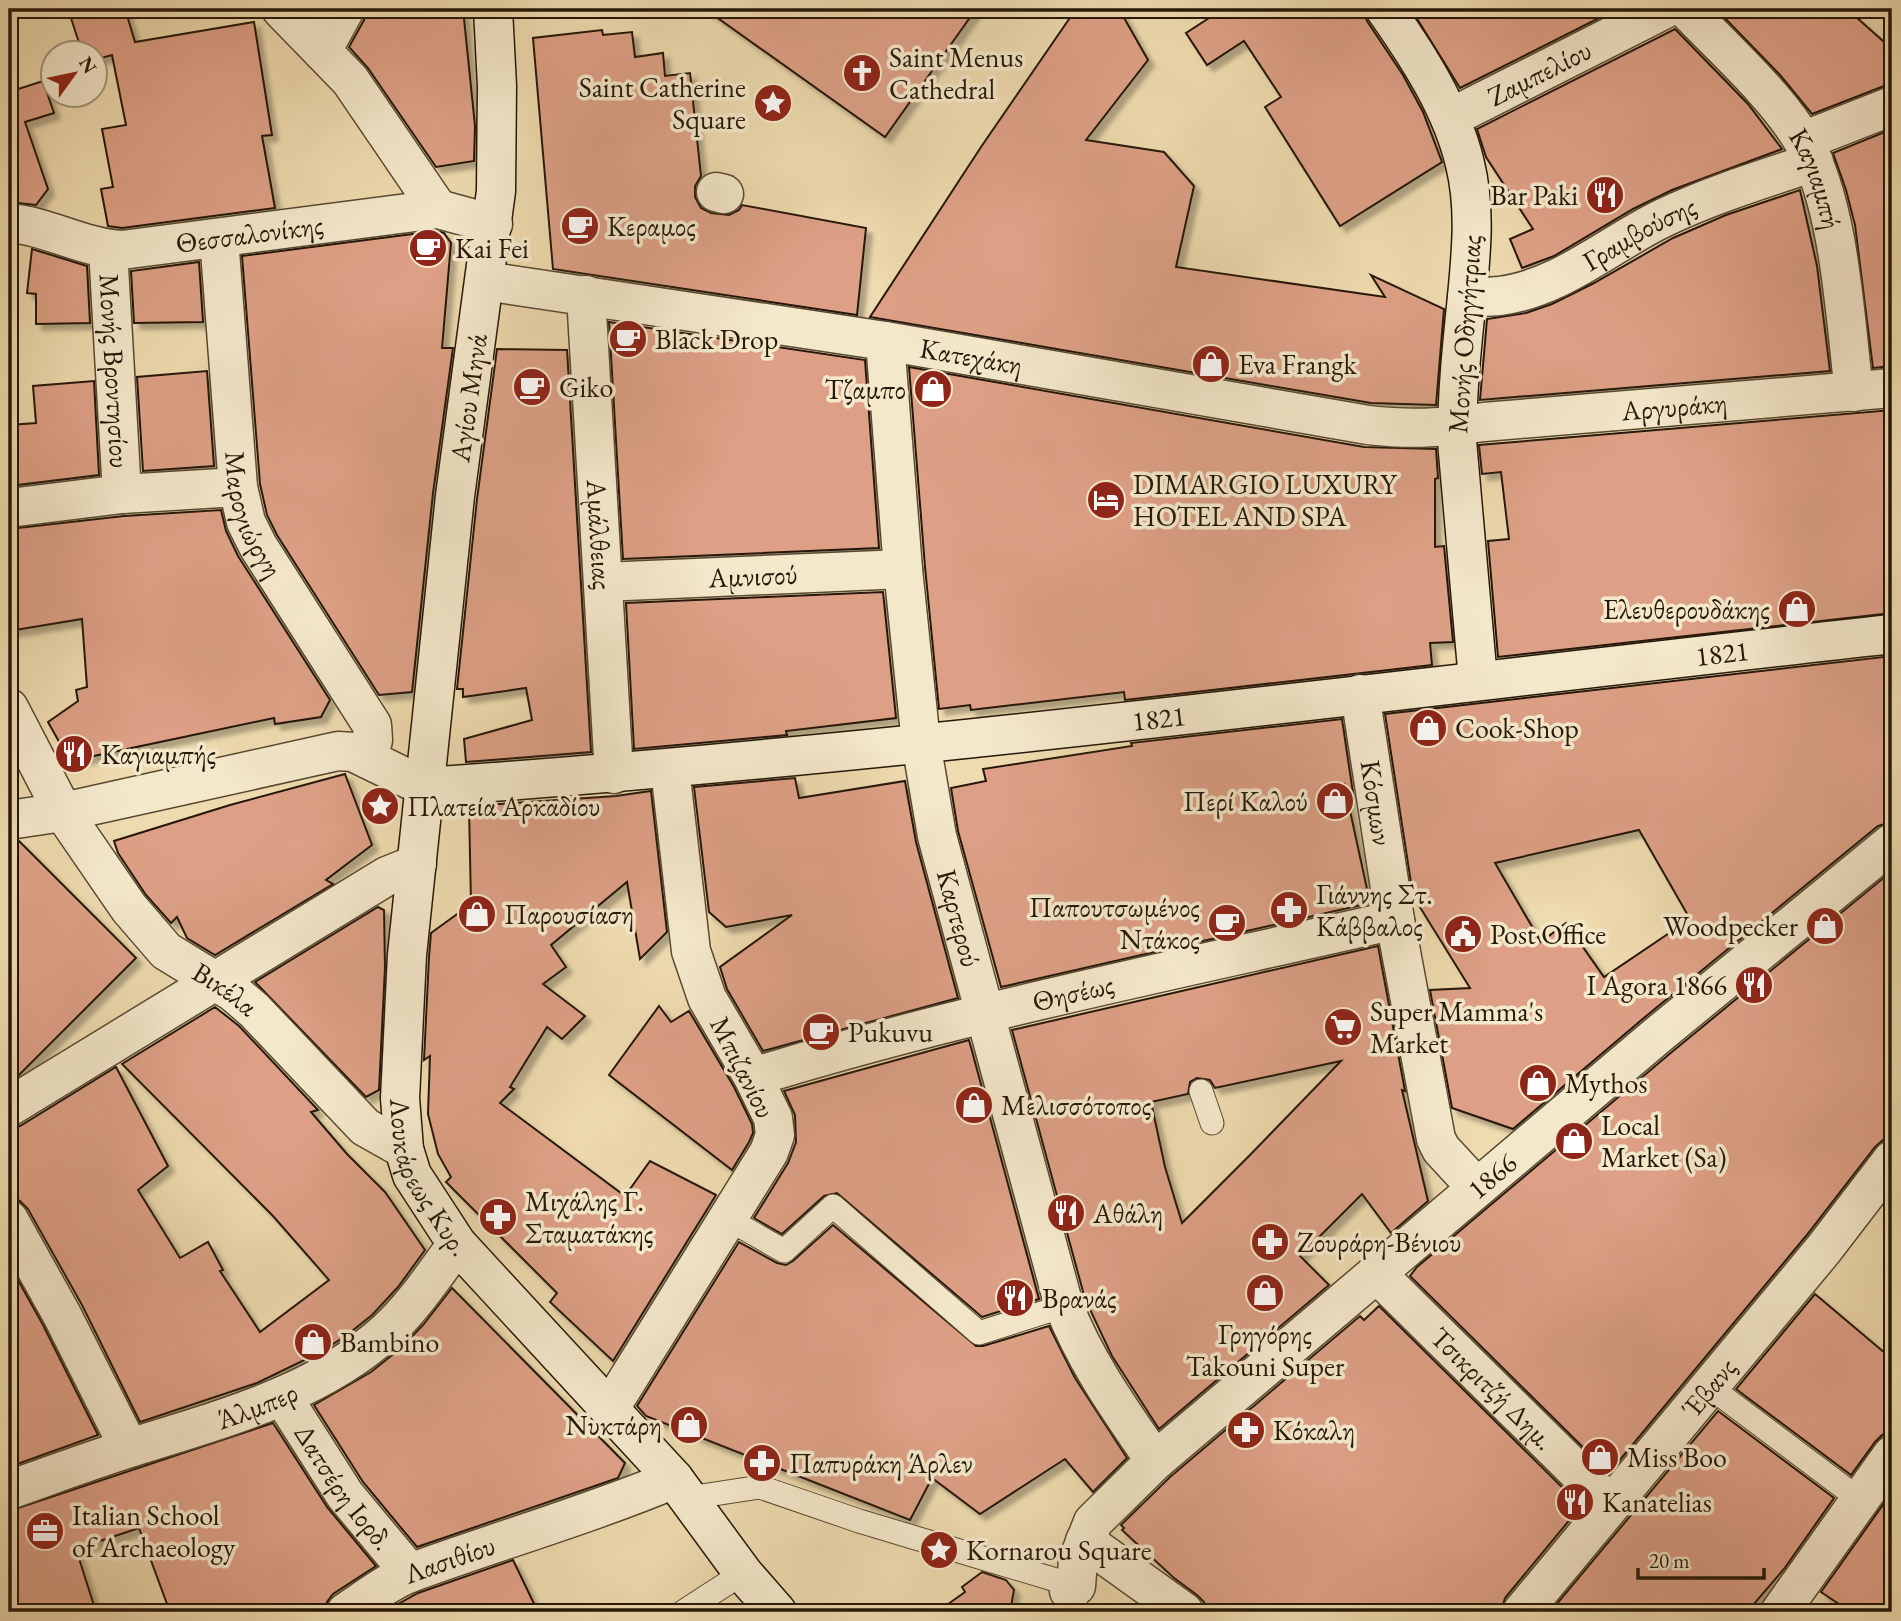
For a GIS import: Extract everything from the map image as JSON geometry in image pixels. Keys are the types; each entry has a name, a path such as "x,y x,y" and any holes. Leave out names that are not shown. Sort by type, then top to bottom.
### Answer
{"street":[{"path":"281,9 350,80 438,209"},
{"path":"322,51 345,9"},
{"name":"Αγίου Μηνά","path":"425,787 468,387 493,224 498,132 493,9"},
{"name":"Μονής Οδηγήτριας","path":"1385,9 1419,60 1450,118 1465,164 1470,198 1472,246 1457,426 1458,469 1478,680"},
{"name":"Ζαμπελίου","path":"1450,118 1665,9"},
{"name":"Καγιαμπή","path":"1686,9 1775,104 1808,151 1829,209 1842,288 1854,392"},
{"name":"Γραμβούσης","path":"1467,297 1499,296 1527,290 1592,261 1662,219 1746,185 1892,106"},
{"name":"Θεσσαλονίκης","path":"9,223 107,249 122,250 438,209 493,224"},
{"name":"Μαρογιώργη","path":"219,237 238,487 251,534 372,726 373,740 368,759"},
{"name":"Μονής Βροντησίου","path":"107,249 122,494"},
{"name":"Κατεχάκη","path":"485,281 885,341 1368,425 1429,430 1457,426"},
{"name":"Αμάλθειας","path":"586,295 614,774"},
{"name":"Καρτερού","path":"885,341 903,569 921,743 937,836 1064,1306 1083,1350 1102,1383 1156,1461"},
{"name":"Αργυράκη","path":"1457,426 1892,388"},
{"path":"9,508 122,494 238,487"},
{"name":"Αμνισού","path":"603,582 903,569"},
{"name":"1821","path":"425,787 614,774 921,743 1892,634"},
{"name":"Κόσμων","path":"1360,694 1395,920 1436,1139 1441,1149 1477,1188"},
{"name":"Βικέλα","path":"9,708 63,812 142,925 174,958 216,980 254,1010 365,1127 404,1149"},
{"path":"9,820 63,812 338,751 353,752 425,787"},
{"name":"Μπιζανίου","path":"610,1408 769,1152 775,1135 773,1118 753,1077 707,998 691,951 670,769"},
{"name":"Λουκάρεως Κυρ.","path":"425,787 407,955 402,1031 400,1098 404,1149 412,1175 457,1244 610,1408 681,1489 743,1573 777,1612"},
{"name":"1866","path":"1073,1596 1078,1560 1093,1522 1156,1461 1659,1034 1892,843"},
{"path":"9,1107 387,876 417,864"},
{"name":"Θησέως","path":"753,1077 824,1055 984,1013 1170,980 1395,920"},
{"name":"Έβανς","path":"1522,1612 1824,1250 1892,1160"},
{"path":"9,1220 62,1315 130,1448"},
{"name":"Άλμπερ","path":"9,1490 130,1448 213,1423 282,1396 347,1360 386,1332 422,1291 457,1244"},
{"name":"Τσικριτζή Δημ.","path":"1376,1273 1610,1504"},
{"name":"Δατσέρη Ιορδ.","path":"282,1396 345,1495 410,1573"},
{"path":"1780,1612 1892,1455"},
{"name":"Λασιθίου","path":"346,1612 410,1573 464,1553 607,1506 681,1489"},
{"path":"1085,1541 1184,1612"}],"lane":[{"path":"1202,1091 1212,1123"},
{"path":"728,1219 784,1251 833,1206 979,1333 1064,1306"},
{"path":"1710,1387 1859,1499"},
{"path":"681,1489 760,1487 1073,1596"},
{"path":"683,1612 743,1573"}],"building":[{"path":"91,9 125,9 135,42 254,22 272,135 262,136 275,208 122,228 108,226 101,189 113,187 102,129 126,125 112,55 108,56 108,38 77,38 70,15"},
{"path":"367,9 463,9 475,126 474,161 436,167 368,68 349,47"},
{"name":"Saint Menus Cathedral","path":"705,9 976,9 885,137"},
{"path":"1076,9 1119,9 1148,60 1086,140 1164,152 1194,186 1176,267 1385,297 1371,275 1444,309 1436,405 1371,403 870,317 981,147"},
{"path":"1223,9 1363,9 1367,21 1403,75 1423,112 1442,162 1340,226 1265,107 1281,97 1244,41 1207,65 1186,33"},
{"path":"1411,9 1617,9 1460,88"},
{"path":"1716,9 1847,9 1892,49 1892,85 1812,114 1780,75"},
{"path":"1675,29 1748,104 1782,149 1672,190 1633,209 1554,256 1522,268 1510,239 1533,229 1486,157 1477,129"},
{"path":"602,30 603,35 632,32 635,57 663,53 665,76 690,73 701,176 695,186 695,197 701,208 711,213 729,215 739,210 742,205 866,228 857,315 553,269 533,38"},
{"path":"38,83 38,108 52,108 54,113 25,122 48,189 36,205 9,202 9,92"},
{"path":"1892,129 1892,366 1873,368 1855,225 1833,153"},
{"path":"1800,190 1817,266 1830,371 1480,400 1487,319 1526,313 1552,304 1673,238 1726,215"},
{"path":"436,231 444,233 451,243 442,348 453,348 433,493 412,692 379,695 267,515 260,484 242,256"},
{"path":"32,249 87,266 90,323 36,324 36,294 27,293"},
{"path":"199,262 203,322 134,323 131,271"},
{"path":"609,322 865,360 879,548 623,559"},
{"path":"497,349 567,350 591,752 466,762 464,739 532,720 526,688 463,697 463,689 457,689 477,499"},
{"path":"909,367 1364,447 1436,449 1438,478 1435,479 1435,547 1444,546 1453,642 1430,643 1432,665 1125,700 1124,692 971,710 970,705 939,709"},
{"path":"207,371 214,466 143,471 137,377"},
{"path":"94,381 99,475 9,486 9,425 36,423 33,386"},
{"path":"1892,410 1892,613 1498,657 1488,541 1509,539 1501,472 1482,474 1479,445"},
{"path":"221,510 226,531 238,556 330,700 321,717 275,724 274,718 70,761 48,722 78,701 76,690 87,687 82,619 9,631 9,529 124,516"},
{"path":"883,592 896,718 786,731 787,735 634,749 626,603"},
{"path":"1892,656 1892,822 1878,826 1513,1129 1452,1108 1430,990 1470,988 1413,896 1385,714","holes":["1639,830 1690,919 1604,977 1566,923 1541,942 1495,863"]},
{"path":"1342,719 1354,800 1344,783 1370,903 1001,987 958,831 951,788 986,781 983,769 1132,746 1131,743"},
{"path":"345,774 372,845 326,880 333,884 215,955 187,938 177,917 171,923 146,895 118,853 114,841 230,805"},
{"path":"795,778 799,798 905,781 916,842 958,998 763,1051 727,989 720,967 792,915 726,927 709,912 694,787"},
{"path":"651,791 667,932 640,959 627,882 551,945 566,967 543,984 585,1016 562,1039 547,1027 510,1087 514,1089 500,1103 625,1196 650,1161 716,1195 613,1361 550,1302 557,1293 446,1182 451,1177 438,1154 428,1114 430,1056 424,1060 429,957 431,933 471,904 469,806 616,796"},
{"path":"9,841 19,841 136,958 9,1082"},
{"path":"1892,871 1892,1139 1883,1140 1875,1147 1806,1236 1609,1473 1410,1276 1417,1267 1673,1051"},
{"path":"378,907 384,910 385,967 379,1090 366,1097 255,982"},
{"path":"1378,946 1405,1091 1402,1090 1428,1201 1391,1233 1362,1194 1300,1256 1329,1285 1159,1429 1112,1356 1085,1299 1012,1030","holes":["1341,1061 1182,1223 1165,1167 1151,1102 1188,1094 1190,1082 1197,1078 1210,1080 1215,1088"]},
{"path":"659,1006 671,1022 689,1011 734,1087 752,1124 753,1133 732,1170 609,1075"},
{"path":"215,1007 239,1026 318,1110 311,1112 385,1192 425,1250 398,1287 372,1315 319,1353 257,1383 140,1422 82,1305 28,1209 20,1201 9,1198 9,1129 20,1126 116,1067 168,1166 138,1190 180,1258 208,1242 223,1270 220,1271 260,1332 329,1280 273,1216 122,1064"},
{"path":"969,1040 1039,1299 982,1317 837,1193 824,1196 782,1234 754,1218 788,1163 796,1142 795,1115 784,1091"},
{"path":"833,1225 976,1346 1049,1326 1075,1378 1127,1458 1093,1492 1065,1459 980,1514 932,1478 910,1520 646,1416 637,1406 739,1242 777,1263 786,1265"},
{"path":"9,1264 98,1435 9,1467"},
{"path":"452,1288 625,1463 618,1478 417,1547 363,1482 314,1405 371,1372 401,1348"},
{"path":"1815,1294 1892,1359 1892,1433 1882,1435 1875,1442 1851,1475 1736,1389"},
{"path":"1379,1306 1581,1506 1505,1598 1501,1612 1206,1612 1204,1602 1122,1530 1124,1528 1121,1525 1170,1477 1360,1316 1364,1320"},
{"path":"1718,1411 1834,1498 1784,1569 1747,1612 1550,1612"},
{"path":"273,1423 327,1507 376,1566 333,1594 324,1612 170,1612 139,1528 76,1549 96,1612 9,1612 9,1511"},
{"path":"1892,1492 1892,1612 1851,1612 1821,1592"},
{"path":"513,1560 538,1612 384,1612 418,1593"},
{"path":"982,1572 1006,1580 1014,1590 1010,1612 937,1612 965,1592 962,1587"}],"place":[{"name":"Saint Menus Cathedral","path":"862,73"},
{"name":"Saint Catherine Square","path":"773,103"},
{"name":"Bar Paki","path":"1605,195"},
{"name":"Κεραμος","path":"580,226"},
{"name":"Kai Fei","path":"428,248"},
{"name":"Black Drop","path":"628,339"},
{"name":"Eva Frangk","path":"1211,364"},
{"name":"Giko","path":"532,387"},
{"name":"Τζαμπο","path":"933,389"},
{"name":"DIMARGIO LUXURY HOTEL AND SPA","path":"1106,500"},
{"name":"Ελευθερουδάκης","path":"1797,609"},
{"name":"Cook-Shop","path":"1428,728"},
{"name":"Καγιαμπής","path":"74,754"},
{"name":"Περί Καλού","path":"1335,801"},
{"name":"Πλατεία Αρκαδίου","path":"380,806"},
{"name":"Γιάννης Στ. Κάββαλος","path":"1289,910"},
{"name":"Παρουσίαση","path":"477,914"},
{"name":"Παπουτσωμένος Ντάκος","path":"1227,923"},
{"name":"Woodpecker","path":"1825,926"},
{"name":"Post Office","path":"1463,934"},
{"name":"I Agora 1866","path":"1754,985"},
{"name":"Super Mamma's Market","path":"1343,1027"},
{"name":"Pukuvu","path":"821,1032"},
{"name":"Mythos","path":"1538,1083"},
{"name":"Μελισσότοπος","path":"974,1105"},
{"name":"Local Market (Sa)","path":"1574,1141"},
{"name":"Αθάλη","path":"1066,1213"},
{"name":"Μιχάλης Γ. Σταματάκης","path":"498,1217"},
{"name":"Ζουράρη-Βένιου","path":"1270,1242"},
{"name":"Γρηγόρης Takouni Super","path":"1265,1293"},
{"name":"Βρανάς","path":"1015,1298"},
{"name":"Bambino","path":"313,1342"},
{"name":"Νυκτάρη","path":"689,1425"},
{"name":"Κόκαλη","path":"1246,1430"},
{"name":"Miss Boo","path":"1600,1457"},
{"name":"Παπυράκη Άρλεν","path":"762,1463"},
{"name":"Kanatelias","path":"1575,1502"},
{"name":"Italian School of Archaeology","path":"45,1531"},
{"name":"Kornarou Square","path":"939,1550"}]}
